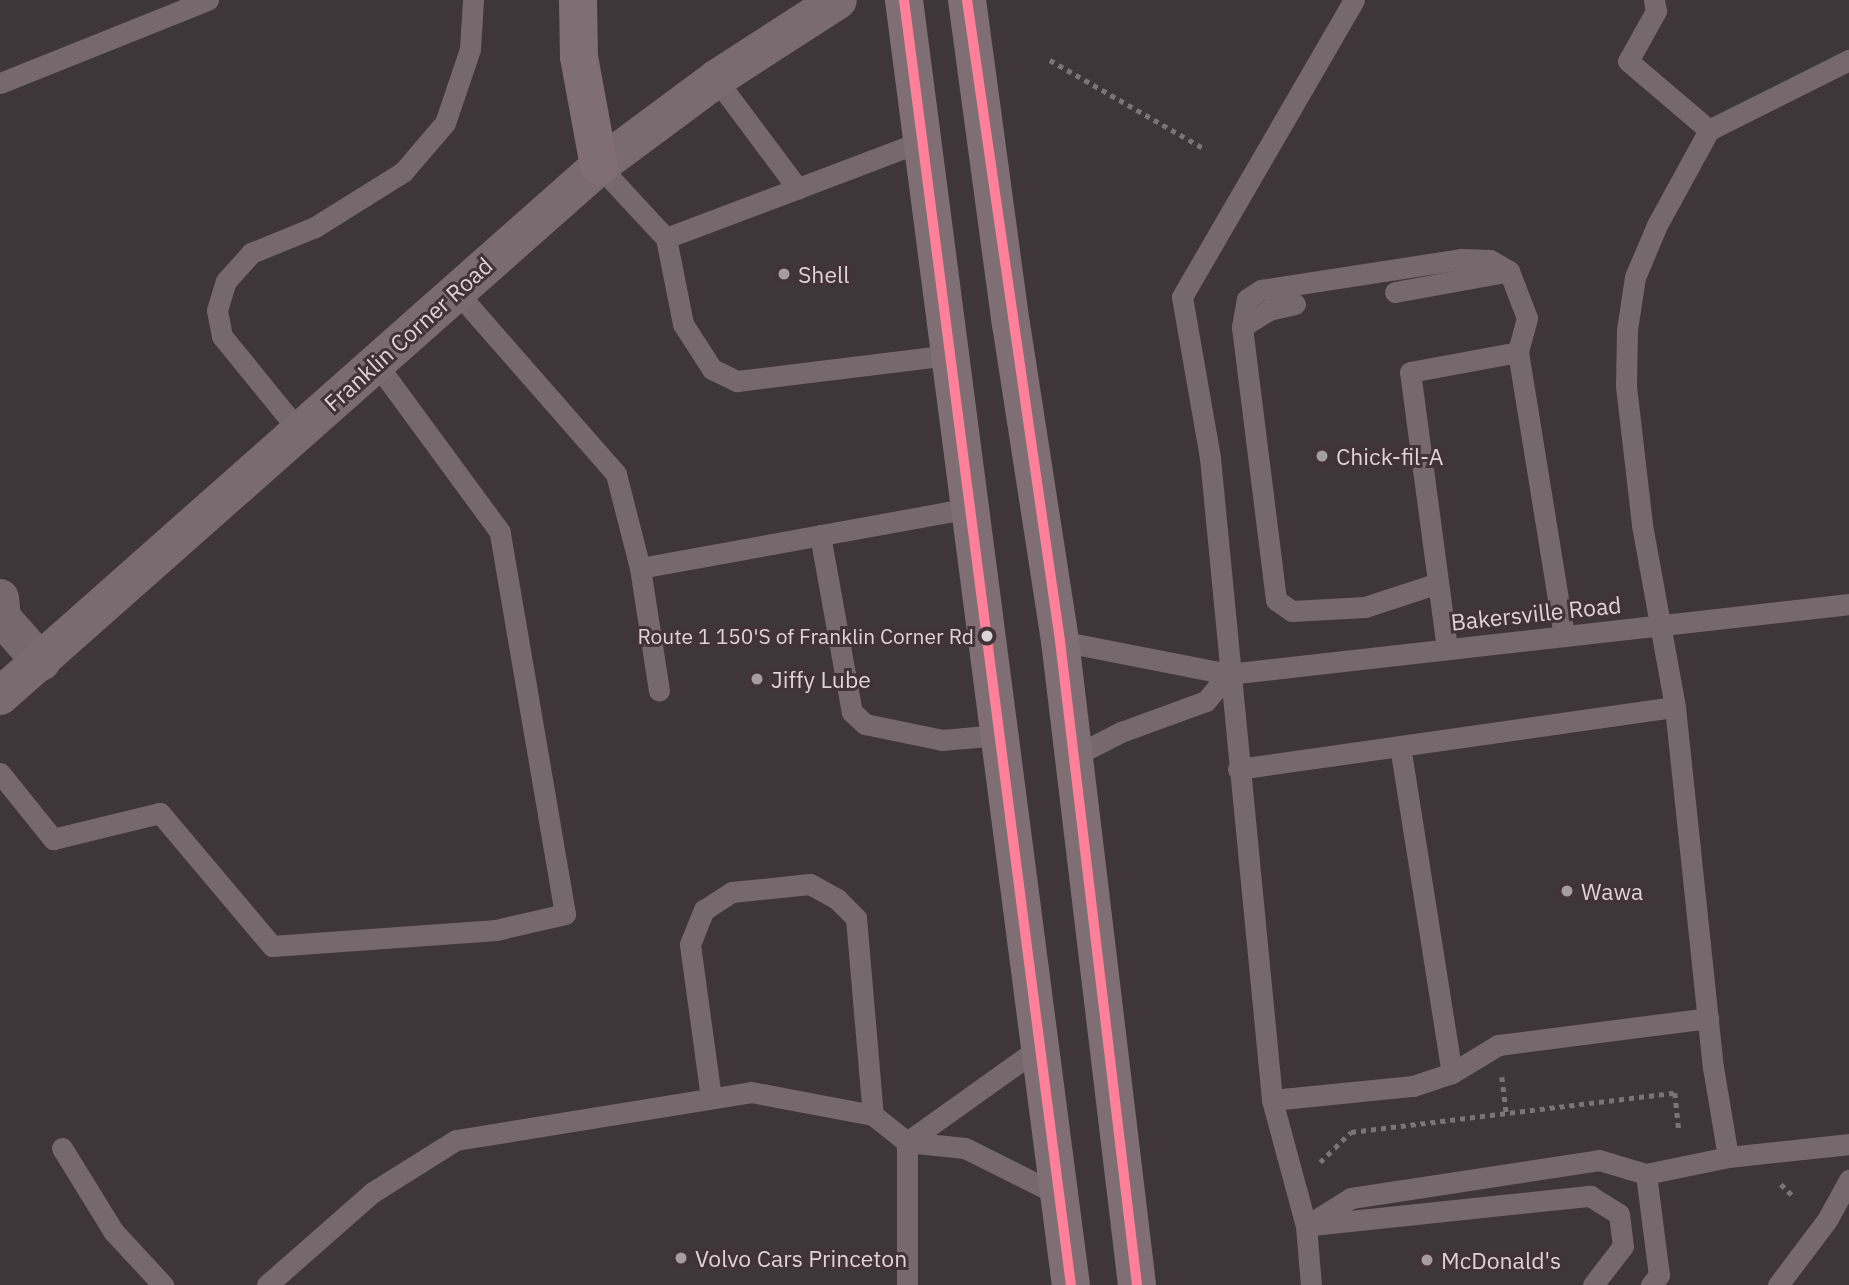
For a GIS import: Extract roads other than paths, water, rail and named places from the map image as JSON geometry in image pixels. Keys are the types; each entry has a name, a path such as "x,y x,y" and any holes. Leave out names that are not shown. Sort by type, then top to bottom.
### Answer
{"highway":[{"path":"578,0 579,57 599,166"},
{"path":"904,0 1071,1285"},
{"path":"967,0 1011,324 1060,641 1137,1285"}],"main road":[{"name":"Franklin Corner Road","path":"0,696 599,166 716,79 838,0"}],"street":[{"path":"1,612 41,662"}],"lane":[{"path":"0,83 208,0"},
{"path":"300,432 222,336 217,310 226,281 251,253 315,227 411,162 446,123 470,49 473,0"},
{"path":"1311,1285 1306,1226 1272,1100 1228,674 1210,458 1182,297 1353,0"},
{"path":"1654,0 1656,11 1628,61 1709,130"},
{"path":"1728,1157 1708,1018 1675,707 1658,626 1626,386 1627,330 1635,277 1657,225 1709,130 1849,60"},
{"path":"716,79 798,189"},
{"path":"666,238 923,141"},
{"path":"599,166 666,238 683,324 712,369 737,381 950,355"},
{"path":"1438,583 1364,607 1292,611 1276,600 1242,327 1247,299 1261,290 1461,259 1490,260 1509,271 1527,318 1518,352 1564,636"},
{"path":"1395,292 1509,271"},
{"path":"456,291 616,474 640,568 659,691"},
{"path":"1242,327 1269,310 1295,304"},
{"path":"1447,649 1410,372 1518,352"},
{"path":"0,773 53,839 160,813 272,946 496,930 565,914 500,532 376,363"},
{"path":"640,568 971,508"},
{"path":"820,535 852,712 865,724 942,740 999,734"},
{"name":"Bakersville Road","path":"1060,641 1228,674 1849,604"},
{"path":"1074,756 1121,732 1206,701 1228,674"},
{"path":"1238,769 1675,707"},
{"path":"1400,746 1452,1073"},
{"path":"711,1098 690,944 704,910 732,892 810,884 837,899 856,918 873,1115"},
{"path":"1272,1100 1412,1086 1452,1073 1498,1045 1708,1018"},
{"path":"907,1142 1040,1047"},
{"path":"267,1285 373,1192 456,1140 751,1092 873,1115 907,1142 965,1148 1059,1195"},
{"path":"907,1142 907,1285"},
{"path":"1306,1226 1351,1198 1600,1160 1646,1174 1728,1157 1849,1144"},
{"path":"62,1148 113,1231 163,1285"},
{"path":"1646,1174 1659,1275 1651,1285"},
{"path":"1778,1285 1827,1220 1849,1180"},
{"path":"1306,1226 1590,1196 1619,1214 1623,1246 1593,1285"}],"place":[{"name":"Shell","path":"784,274"},
{"name":"Chick-fil-A","path":"1322,456"},
{"name":"Route 1 150'S of Franklin Corner Rd","path":"987,636"},
{"name":"Jiffy Lube","path":"757,679"},
{"name":"Wawa","path":"1567,891"},
{"name":"Volvo Cars Princeton","path":"681,1258"},
{"name":"McDonald's","path":"1427,1260"}]}
